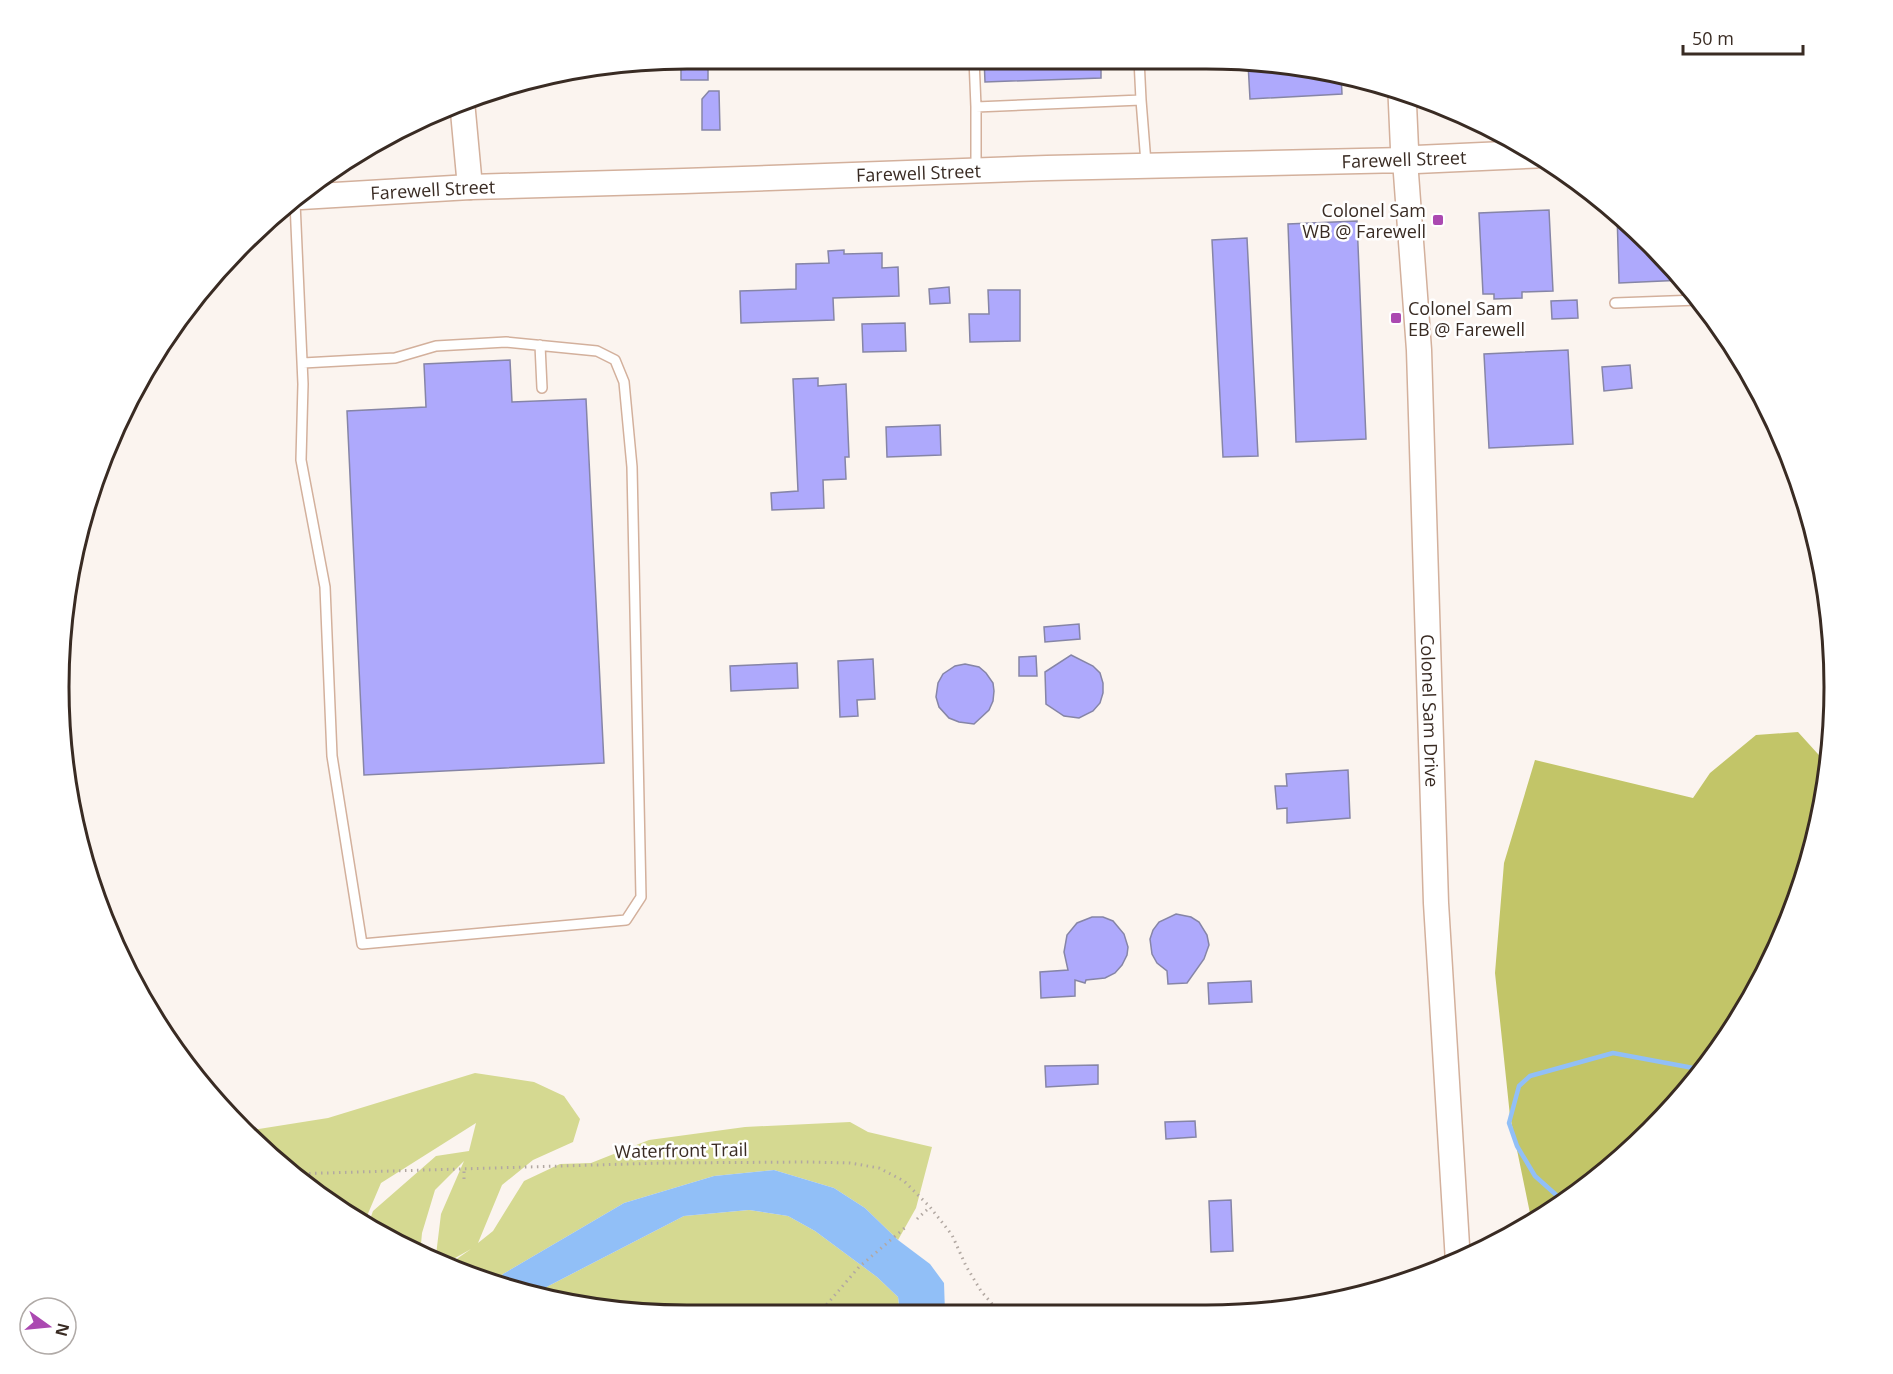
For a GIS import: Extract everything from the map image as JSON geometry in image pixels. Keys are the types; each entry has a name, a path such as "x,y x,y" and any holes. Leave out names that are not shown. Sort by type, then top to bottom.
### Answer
{"main road":[{"path":"1402,101 1405,160"},
{"name":"Farewell Street","path":"1405,160 1519,155"}],"street":[{"path":"463,111 470,187"},
{"name":"Farewell Street","path":"312,196 470,187 1405,160"},
{"name":"Colonel Sam Drive","path":"1405,160 1419,350 1436,903 1457,1251"}],"lane":[{"path":"974,69 976,171"},
{"path":"1140,69 1146,166"},
{"path":"976,107 1141,100"},
{"path":"295,210 303,363 302,460 326,587 332,756 362,944 626,920 641,897 632,467 624,381 615,360 597,351 506,342 436,346 395,358 303,363"},
{"path":"1616,303 1687,300"},
{"path":"540,345 542,388"}],"path":[{"name":"Waterfront Trail","path":"306,1173 673,1163 850,1164 879,1168 904,1181 930,1207 952,1235 981,1292 993,1305"},
{"path":"464,1168 464,1179"},
{"path":"916,1218 930,1207"},
{"path":"826,1305 859,1267 907,1226"}],"green space":[{"path":"1798,732 1820,756 1803,847 1777,923 1760,960 1720,1030 1671,1094 1613,1152 1582,1177 1530,1213 1510,1116 1495,973 1504,863 1535,760 1693,798 1710,773 1756,735"},
{"path":"475,1073 534,1082 564,1096 580,1119 573,1142 533,1160 502,1185 478,1243 493,1231 524,1181 560,1164 591,1163 649,1140 745,1127 850,1122 868,1132 932,1147 916,1208 898,1240 865,1208 834,1188 774,1170 714,1176 624,1203 501,1276 456,1260 471,1249 453,1259 436,1251 441,1214 464,1161 435,1190 422,1233 421,1244 371,1217 373,1211 436,1156 469,1151 476,1123 381,1183 367,1215 311,1177 256,1129 328,1118"},
{"path":"749,1210 788,1216 815,1231 877,1277 898,1297 899,1305 647,1304 606,1300 544,1288 684,1216"}],"water":[{"path":"774,1170 834,1188 865,1208 898,1240 930,1264 944,1283 945,1305 899,1305 898,1297 877,1277 815,1231 788,1216 749,1210 684,1216 544,1288 501,1276 624,1203 714,1176"}],"building":[{"path":"681,69 708,69 708,80 681,80"},
{"path":"984,69 1101,69 1101,78 985,82"},
{"path":"1248,70 1287,74 1342,84 1342,94 1250,99"},
{"path":"709,91 719,91 720,130 702,130 702,99"},
{"path":"1549,210 1553,291 1522,292 1522,298 1494,299 1494,294 1483,294 1479,213"},
{"path":"1357,221 1366,439 1296,442 1288,224"},
{"path":"1617,226 1671,281 1619,283"},
{"path":"1247,238 1258,456 1223,457 1212,240"},
{"path":"844,250 844,254 882,253 882,268 898,267 899,296 833,298 834,320 741,323 740,291 796,289 796,264 829,263 828,251"},
{"path":"949,287 950,303 930,304 929,289"},
{"path":"988,290 1020,290 1020,341 970,342 969,314 989,314"},
{"path":"1577,300 1578,318 1552,319 1551,301"},
{"path":"905,323 906,351 863,352 862,324"},
{"path":"1568,350 1573,444 1489,448 1484,354"},
{"path":"510,360 512,402 586,399 604,763 364,775 347,411 426,407 424,364"},
{"path":"1630,365 1632,388 1604,391 1602,367"},
{"path":"818,378 818,386 846,384 849,457 845,457 846,479 823,480 824,508 772,510 771,493 798,491 793,379"},
{"path":"940,425 941,455 887,457 886,427"},
{"path":"1079,624 1080,639 1045,642 1044,627"},
{"path":"1071,655 1093,666 1100,673 1103,683 1100,703 1093,711 1079,718 1064,716 1046,704 1045,672"},
{"path":"1036,656 1037,676 1019,676 1019,657"},
{"path":"873,659 875,699 857,700 858,716 840,717 838,661"},
{"path":"797,663 798,688 731,691 730,666"},
{"path":"965,664 979,667 993,683 993,701 989,710 974,724 949,718 939,707 936,697 938,683 943,674 955,666"},
{"path":"1348,770 1350,818 1287,823 1287,808 1277,809 1275,786 1287,786 1286,774"},
{"path":"1176,914 1191,917 1199,922 1207,935 1209,945 1204,959 1187,983 1168,984 1167,971 1157,963 1152,954 1150,939 1159,922"},
{"path":"1092,917 1103,917 1113,921 1124,934 1128,947 1122,965 1115,973 1105,978 1086,980 1085,983 1075,980 1075,996 1041,998 1040,972 1068,970 1064,952 1067,935 1077,923"},
{"path":"1251,981 1252,1002 1209,1004 1208,983"},
{"path":"1098,1065 1098,1084 1046,1087 1045,1066"},
{"path":"1195,1121 1196,1137 1166,1139 1165,1122"},
{"path":"1231,1200 1233,1251 1211,1252 1209,1201"}],"waterway":[{"path":"1557,1195 1535,1176 1517,1146 1509,1123 1519,1086 1530,1076 1613,1053 1692,1068"}],"place":[{"name":"Colonel Sam WB @ Farewell","path":"1438,220"},
{"name":"Colonel Sam EB @ Farewell","path":"1396,318"}]}
